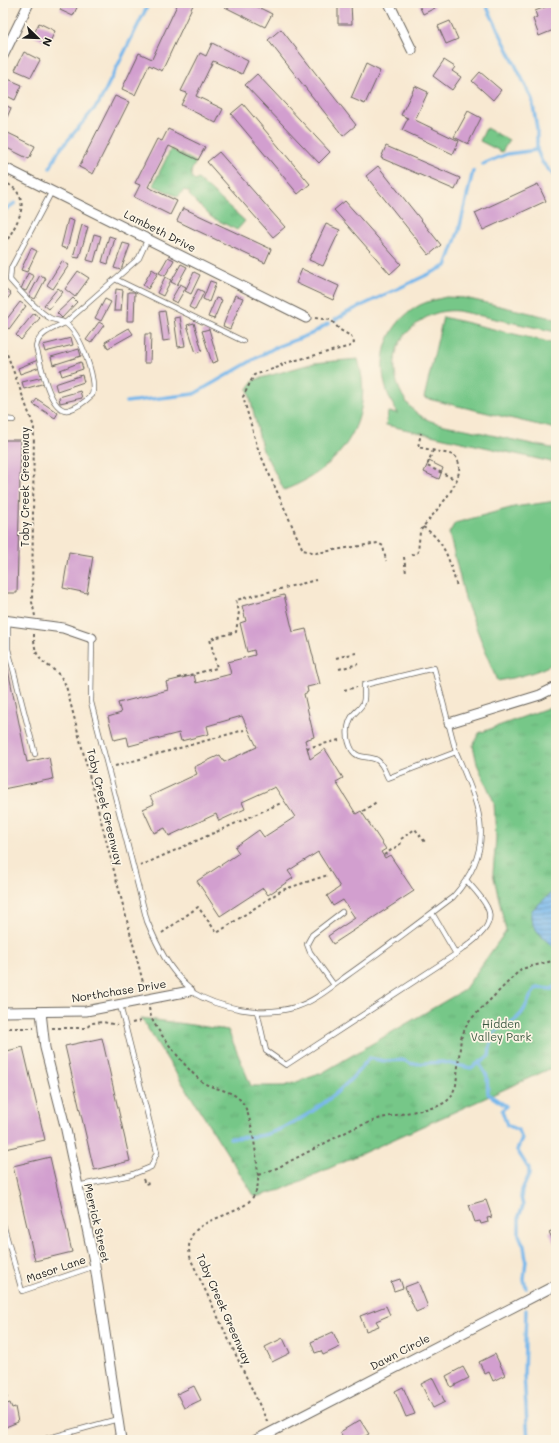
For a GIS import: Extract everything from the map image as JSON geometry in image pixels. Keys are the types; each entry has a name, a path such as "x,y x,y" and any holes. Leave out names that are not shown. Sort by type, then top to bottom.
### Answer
{"street":[{"path":"3,56 29,3"},
{"path":"388,3 412,50"},
{"name":"Lambeth Drive","path":"3,167 306,318"},
{"path":"6,620 63,628 92,638"},
{"path":"449,723 540,695 556,687"},
{"name":"Northchase Drive","path":"3,1012 86,1011 190,991"},
{"name":"Merrick Street","path":"41,1012 45,1048 66,1130 95,1266 120,1440"},
{"name":"Dawn Circle","path":"256,1440 556,1285"}],"lane":[{"path":"51,190 11,268 10,280 50,318 65,323 81,346 89,364 94,390 92,396 86,401 68,410 58,406 53,401 36,347 37,342 42,335 65,323 139,258 148,238"},
{"path":"115,280 243,342"},
{"path":"3,419 13,420"},
{"path":"6,620 5,650 35,754"},
{"path":"92,638 90,702 146,921 155,941 176,974 190,988 190,991 211,1003 257,1011 279,1011 298,1007 334,985 432,913 453,897 466,880 478,851 481,820 478,806 456,752 434,668 364,685 365,696 363,704 352,716 347,733 352,749 356,754 362,758 376,760 382,765 388,778 456,752"},
{"path":"257,1011 266,1050 286,1065 456,954 484,932 488,921 488,908 466,880"},
{"path":"334,985 310,952 307,944 312,935 342,912"},
{"path":"432,913 456,954"},
{"path":"77,1186 130,1175 151,1167 157,1152 120,1005"},
{"name":"Masor Lane","path":"3,1224 22,1291 95,1266"},
{"path":"42,1440 118,1419"}],"path":[{"path":"3,181 18,192 22,207 19,218 3,248"},
{"path":"306,318 330,320 340,330 354,338 354,343 351,346 281,364 282,366 254,375 243,397 258,449 303,550 316,553 380,543 384,548 386,561"},
{"name":"Toby Creek Greenway","path":"3,343 34,427 32,602 35,612"},
{"path":"411,555 418,552 422,527 452,489 460,470 460,463 454,455 418,448 421,433"},
{"path":"433,450 427,466 457,480"},
{"path":"422,527 436,537 444,546 448,554 457,587"},
{"path":"404,557 406,574"},
{"path":"178,678 217,668 210,639 236,632 239,612 236,600 316,580"},
{"name":"Toby Creek Greenway","path":"34,637 35,649 39,659 58,673 66,686 145,992"},
{"path":"336,658 356,653"},
{"path":"339,669 358,664"},
{"path":"344,690 364,685"},
{"path":"115,766 244,730"},
{"path":"307,748 339,740"},
{"path":"364,811 378,801"},
{"path":"140,866 281,803"},
{"path":"401,839 415,828 425,842"},
{"path":"384,855 403,842"},
{"path":"162,934 198,907 216,933 282,890 328,875"},
{"path":"258,1175 277,1168 352,1129 380,1118 441,1105 451,1097 456,1085 460,1045 468,1022 514,974 528,966 556,960"},
{"name":"Toby Creek Greenway","path":"150,1011 156,1027 195,1075 206,1084 238,1097 249,1115 258,1175 257,1190 249,1203 204,1223 198,1228 190,1240 189,1248 191,1260 269,1427"},
{"path":"48,1028 86,1028 92,1023 103,1022 112,1025 141,1021"},
{"path":"3,1028 36,1028"}],"green space":[{"path":"486,128 509,140 502,152 480,141"},
{"path":"171,149 196,162 191,172 193,179 195,181 198,179 245,221 237,230 211,217 189,195 190,192 184,190 178,197 153,185"},
{"path":"446,297 465,298 556,319 556,332 458,311 435,313 428,316 416,324 405,335 396,352 395,367 397,384 409,406 424,418 436,423 556,449 556,463 386,425 388,412 398,413 390,399 385,384 383,369 384,354 388,340 395,327 406,315 420,305"},
{"path":"443,317 556,344 556,429 424,398"},
{"path":"358,359 362,382 362,403 357,422 349,440 337,456 322,469 304,481 284,490 262,448 248,389 254,380 314,363"},
{"path":"556,501 556,662 535,672 497,681 466,602 449,533 455,523 514,507"},
{"name":"Hidden Valley Park","path":"556,705 556,1066 281,1190 255,1197 141,1018 228,1030 251,1086 285,1086 322,1073 464,990 506,931 493,873 496,838 494,802 477,764 473,745 479,733"}],"water":[{"path":"556,889 556,948 547,942 534,927 531,915 532,910"}],"building":[{"path":"58,3 79,3 73,16 60,10 63,5"},
{"path":"178,3 193,5 162,71 149,65 135,95 122,89 139,53 152,59"},
{"path":"217,3 250,3 272,14 265,27"},
{"path":"338,3 351,3 352,24 338,24"},
{"path":"418,3 433,3 435,8 423,14"},
{"path":"556,3 556,29 539,36 533,19 537,17 535,11"},
{"path":"450,21 458,39 446,44 438,26"},
{"path":"39,23 55,31 49,44 33,36"},
{"path":"281,29 356,125 343,136 268,40"},
{"path":"212,43 248,61 242,74 213,61 196,96 223,109 216,123 181,105 187,93 181,91 200,53 206,56"},
{"path":"24,52 40,60 31,77 15,70"},
{"path":"444,60 455,67 452,71 461,77 452,90 433,76"},
{"path":"366,64 380,71 365,104 351,98"},
{"path":"480,72 501,90 493,100 472,81"},
{"path":"257,74 330,152 319,163 245,85"},
{"path":"8,79 22,85 15,100 3,94"},
{"path":"415,86 428,92 415,120 459,141 453,154 402,130 408,118 401,115"},
{"path":"115,96 129,102 93,174 79,167"},
{"path":"3,104 11,108 5,122 3,122"},
{"path":"243,104 310,184 298,194 231,114"},
{"path":"468,111 481,118 468,144 454,137"},
{"path":"168,129 205,147 198,160 169,146 148,187 177,201 170,215 134,197 140,185 135,183 157,139 162,141"},
{"path":"6,132 35,146 29,159 3,146 3,139"},
{"path":"386,146 460,178 455,190 381,158"},
{"path":"219,152 285,227 273,237 207,162"},
{"path":"378,166 441,245 429,255 366,176"},
{"path":"538,184 546,201 483,230 475,213"},
{"path":"345,201 401,264 390,274 334,210"},
{"path":"183,208 271,249 265,263 177,221"},
{"path":"68,219 74,221 67,249 61,247"},
{"path":"326,224 340,230 323,266 309,260"},
{"path":"82,225 88,227 79,258 73,257"},
{"path":"94,234 101,236 94,262 87,260"},
{"path":"109,236 115,238 108,264 102,262"},
{"path":"123,243 130,245 121,270 114,268"},
{"path":"31,248 37,251 27,272 21,270"},
{"path":"168,257 174,260 165,276 159,273"},
{"path":"62,261 69,265 53,289 47,285"},
{"path":"181,264 187,267 177,285 171,282"},
{"path":"152,269 158,273 148,289 143,285"},
{"path":"302,269 339,286 333,300 296,283"},
{"path":"78,271 89,278 75,297 65,289"},
{"path":"194,272 200,275 191,294 185,291"},
{"path":"28,273 34,276 26,291 21,289"},
{"path":"40,275 46,278 35,299 29,296"},
{"path":"165,277 171,280 163,296 157,293"},
{"path":"210,281 216,283 209,302 203,299"},
{"path":"180,284 186,287 177,303 171,300"},
{"path":"58,288 63,292 49,309 44,305"},
{"path":"5,289 11,294 3,305 3,292"},
{"path":"116,289 123,290 121,311 114,311"},
{"path":"198,289 204,292 195,310 189,307"},
{"path":"128,292 135,292 134,321 127,321"},
{"path":"235,295 243,298 230,329 223,326"},
{"path":"73,298 77,302 62,318 57,313"},
{"path":"216,298 222,300 214,319 208,317"},
{"path":"105,299 111,302 101,321 95,318"},
{"path":"20,302 26,306 9,329 3,324"},
{"path":"165,311 170,340 163,341 159,312"},
{"path":"34,313 40,318 21,340 16,335"},
{"path":"180,317 185,346 178,347 174,318"},
{"path":"99,322 104,325 91,343 86,340"},
{"path":"194,323 202,351 196,353 187,325"},
{"path":"129,328 133,334 108,348 105,342"},
{"path":"209,329 218,361 212,363 202,331"},
{"path":"145,334 151,334 150,363 144,363"},
{"path":"71,338 73,345 45,352 43,345"},
{"path":"79,349 81,356 53,365 51,357"},
{"path":"38,360 40,367 20,374 18,368"},
{"path":"81,362 83,369 62,376 60,370"},
{"path":"82,375 84,382 57,391 55,384"},
{"path":"43,377 45,383 24,389 22,382"},
{"path":"80,391 82,398 60,403 59,397"},
{"path":"37,399 58,413 55,418 33,404"},
{"path":"3,440 21,440 17,593 3,593"},
{"path":"429,461 443,468 439,479 424,472"},
{"path":"69,552 93,556 87,593 63,588"},
{"path":"284,595 293,632 306,629 320,684 307,687 308,692 304,694 314,737 305,740 310,759 325,749 343,778 336,782 356,814 361,811 386,849 381,852 385,858 390,855 414,891 333,944 328,936 355,918 343,900 333,906 327,896 340,887 318,852 288,871 293,878 268,895 263,888 220,916 197,881 239,853 235,847 259,830 264,837 295,817 275,787 242,802 245,809 219,821 216,814 169,836 165,828 154,833 143,809 154,804 150,796 197,774 194,767 220,755 224,762 257,747 242,716 207,726 209,734 181,741 179,733 129,746 127,737 114,740 108,717 121,713 118,703 168,690 166,682 194,675 196,683 231,674 228,662 255,655 254,650 247,652 240,623 246,621 242,606"},
{"path":"6,660 27,762 49,757 53,779 3,789 3,661"},
{"path":"102,1038 130,1161 94,1170 65,1046"},
{"path":"23,1047 45,1140 5,1149 3,1140 3,1052"},
{"path":"50,1157 72,1252 35,1261 13,1166"},
{"path":"486,1200 492,1217 487,1218 488,1222 481,1224 480,1221 475,1222 469,1205"},
{"path":"556,1229 556,1246 549,1232"},
{"path":"400,1279 403,1288 394,1291 391,1282"},
{"path":"418,1282 428,1307 416,1312 405,1287"},
{"path":"386,1306 390,1315 376,1321 379,1326 366,1331 360,1316"},
{"path":"333,1332 340,1347 323,1355 321,1351 315,1353 311,1342"},
{"path":"283,1338 290,1353 272,1362 265,1347"},
{"path":"495,1354 505,1375 493,1381 489,1372 485,1374 479,1362"},
{"path":"463,1367 469,1378 451,1387 446,1376"},
{"path":"433,1378 445,1402 433,1408 421,1384"},
{"path":"5,1386 8,1397 5,1399 7,1404 10,1403 12,1408 15,1407 18,1422 3,1428 3,1387"},
{"path":"194,1386 201,1400 184,1408 177,1394"},
{"path":"403,1387 415,1414 406,1417 395,1391"},
{"path":"360,1420 369,1434 358,1440 345,1440 340,1432"}],"waterway":[{"path":"50,168 58,152 99,103 149,3"},
{"path":"485,3 532,99 537,129 537,150 542,162 556,178"},
{"path":"483,164 507,154 537,150"},
{"path":"335,320 348,312 446,266 459,230 473,171"},
{"path":"3,211 15,203"},
{"path":"126,402 194,394 274,348 311,334 329,323"},
{"path":"230,1138 253,1137 267,1134 296,1122 323,1104 336,1093 369,1058 385,1061 403,1060 412,1064 442,1062 471,1068 489,1056 493,1036 496,1031 514,1021 521,1014 535,989 552,989 556,986"},
{"path":"479,1063 487,1076 488,1094 506,1106 502,1111 507,1125 518,1130 522,1139 517,1150 529,1169 529,1175 522,1190 521,1197 523,1206 519,1216 519,1235 524,1246 526,1260 524,1279 526,1288"},
{"path":"526,1310 524,1375 528,1440"}]}
